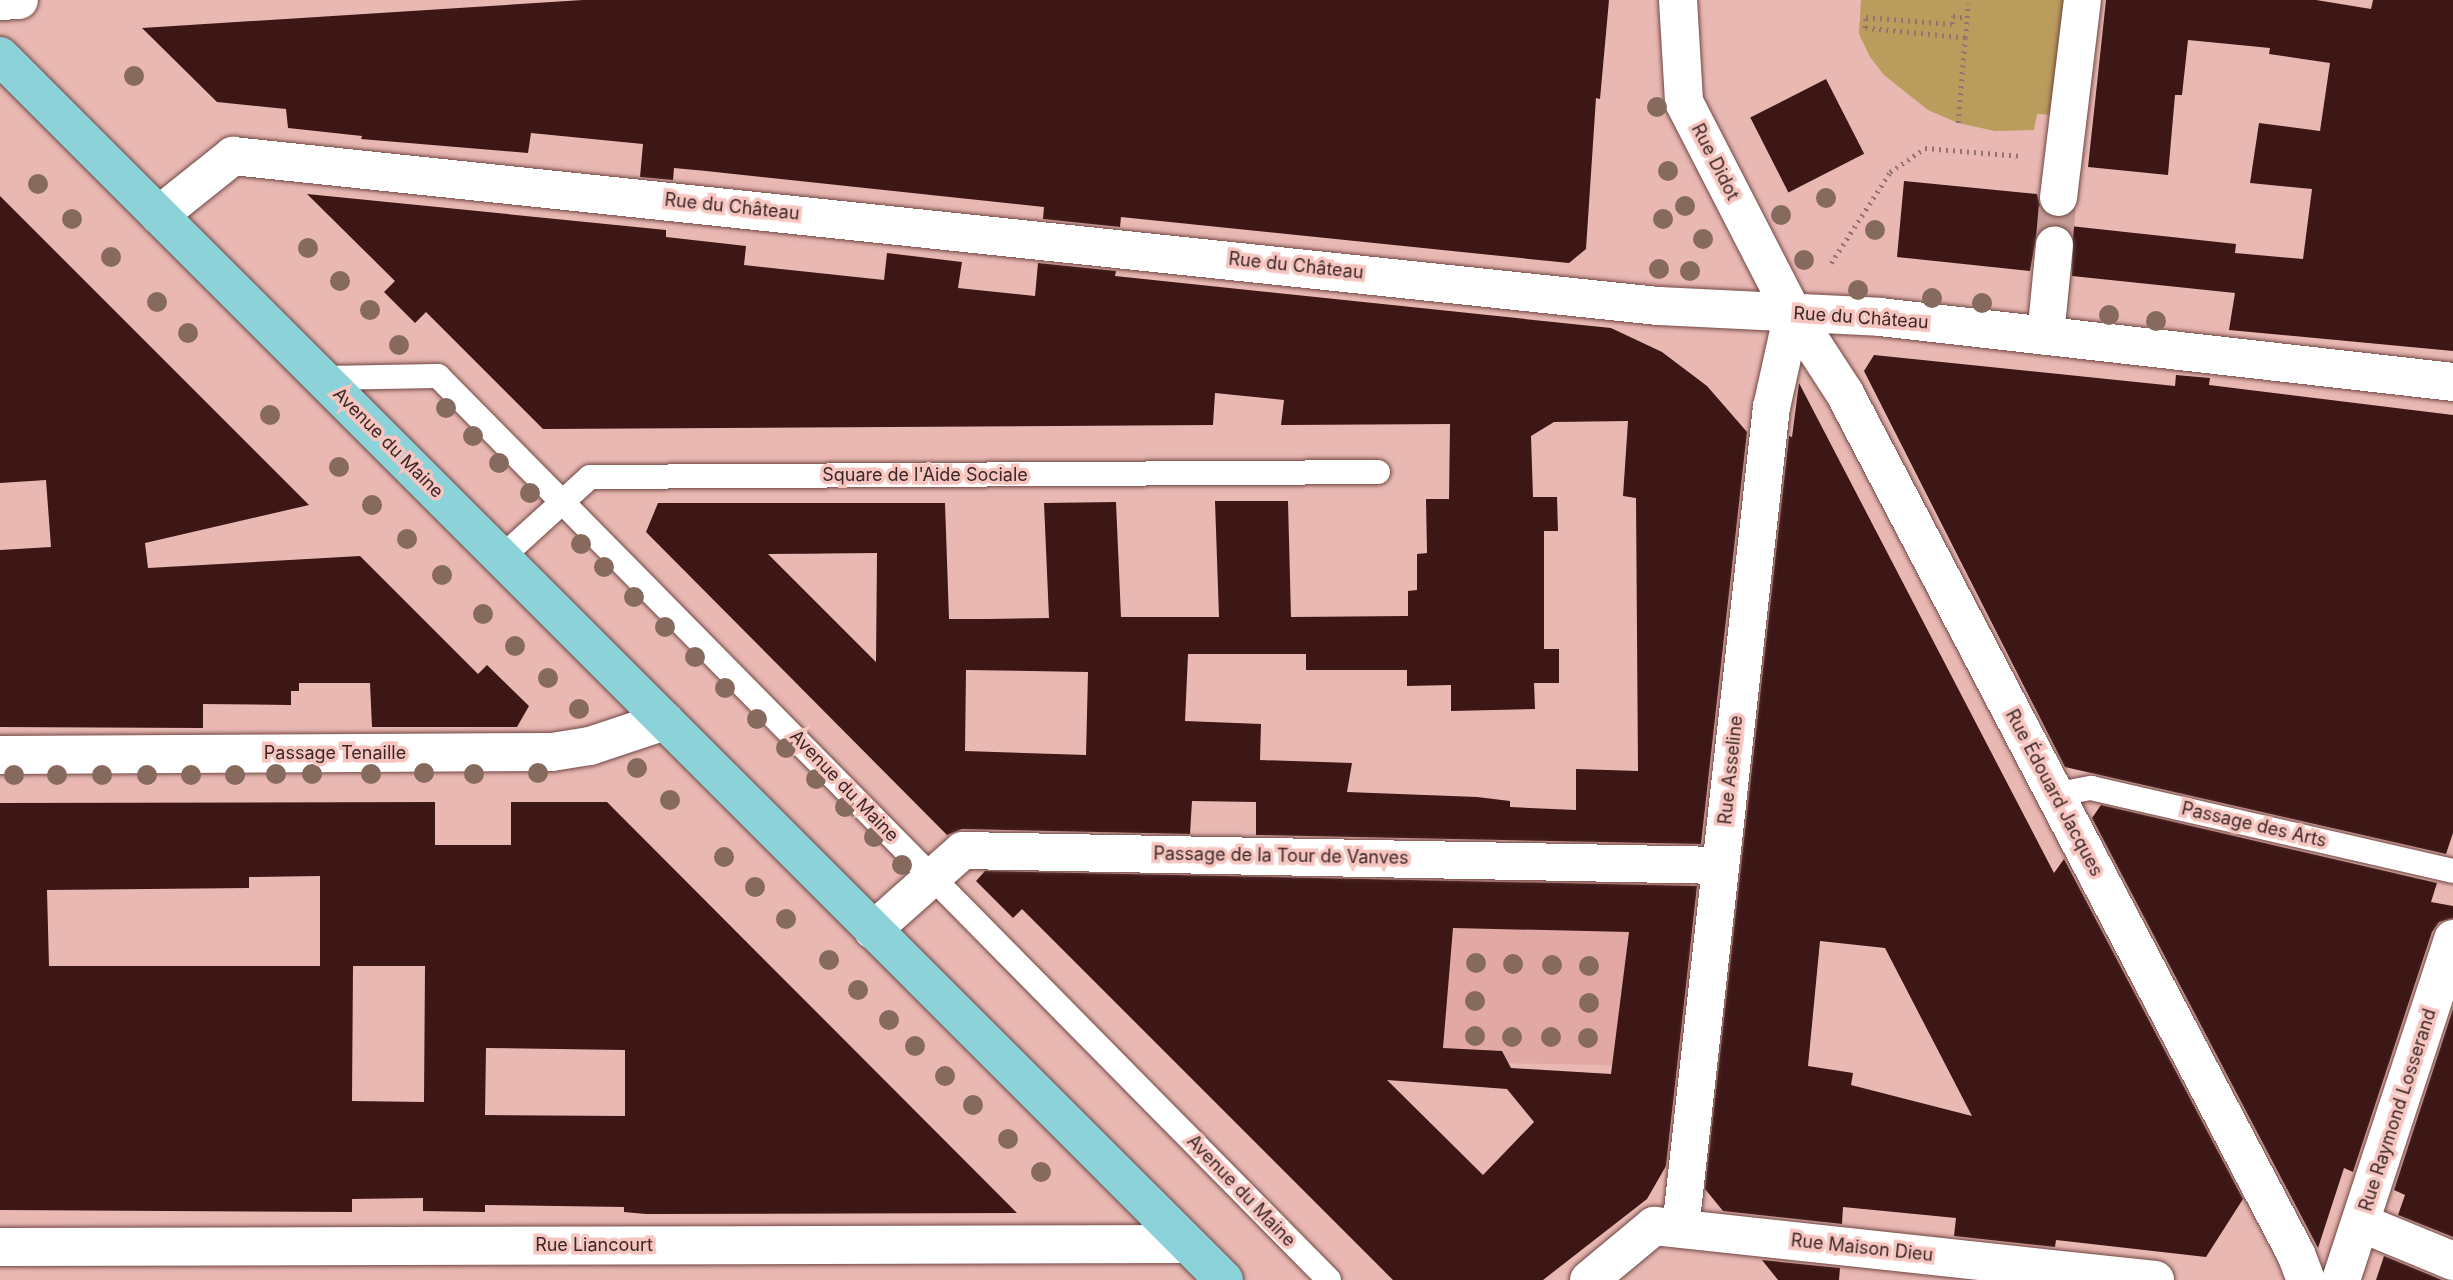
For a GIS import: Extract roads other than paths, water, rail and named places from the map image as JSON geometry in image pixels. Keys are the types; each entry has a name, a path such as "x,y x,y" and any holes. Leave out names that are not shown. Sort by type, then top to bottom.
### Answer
{"main road":[{"name":"Avenue du Maine","path":"0,56 1224,1280"}],"street":[{"path":"0,1 19,0"},
{"name":"Rue Didot","path":"1678,0 1684,102 1792,312"},
{"path":"2058,197 2082,0"},
{"name":"Rue du Château","path":"159,215 233,156 1658,306 1880,317 2453,382"},
{"path":"2045,336 2054,244"},
{"name":"Rue Édouard Jacques","path":"1792,312 1844,392 2290,1242 2306,1280"},
{"name":"Rue Asseline","path":"1680,1228 1771,407 1792,312"},
{"name":"Passage Tenaille","path":"0,755 552,752 590,747 665,721"},
{"name":"Passage de la Tour de Vanves","path":"872,930 962,850 1720,865"},
{"name":"Rue Raymond Losserand","path":"2341,1280 2453,939"},
{"path":"2361,1223 2453,1261"},
{"name":"Rue Maison Dieu","path":"1589,1280 1654,1226 2155,1280"},
{"name":"Rue Liancourt","path":"0,1247 1187,1244"}],"lane":[{"name":"Avenue du Maine","path":"323,379 438,376 1329,1280"},
{"name":"Square de l'Aide Sociale","path":"502,557 590,477 1378,472"},
{"name":"Passage des Arts","path":"2054,795 2091,788 2453,871"}],"tunnel":[{"path":"2054,244 2058,197"}]}
